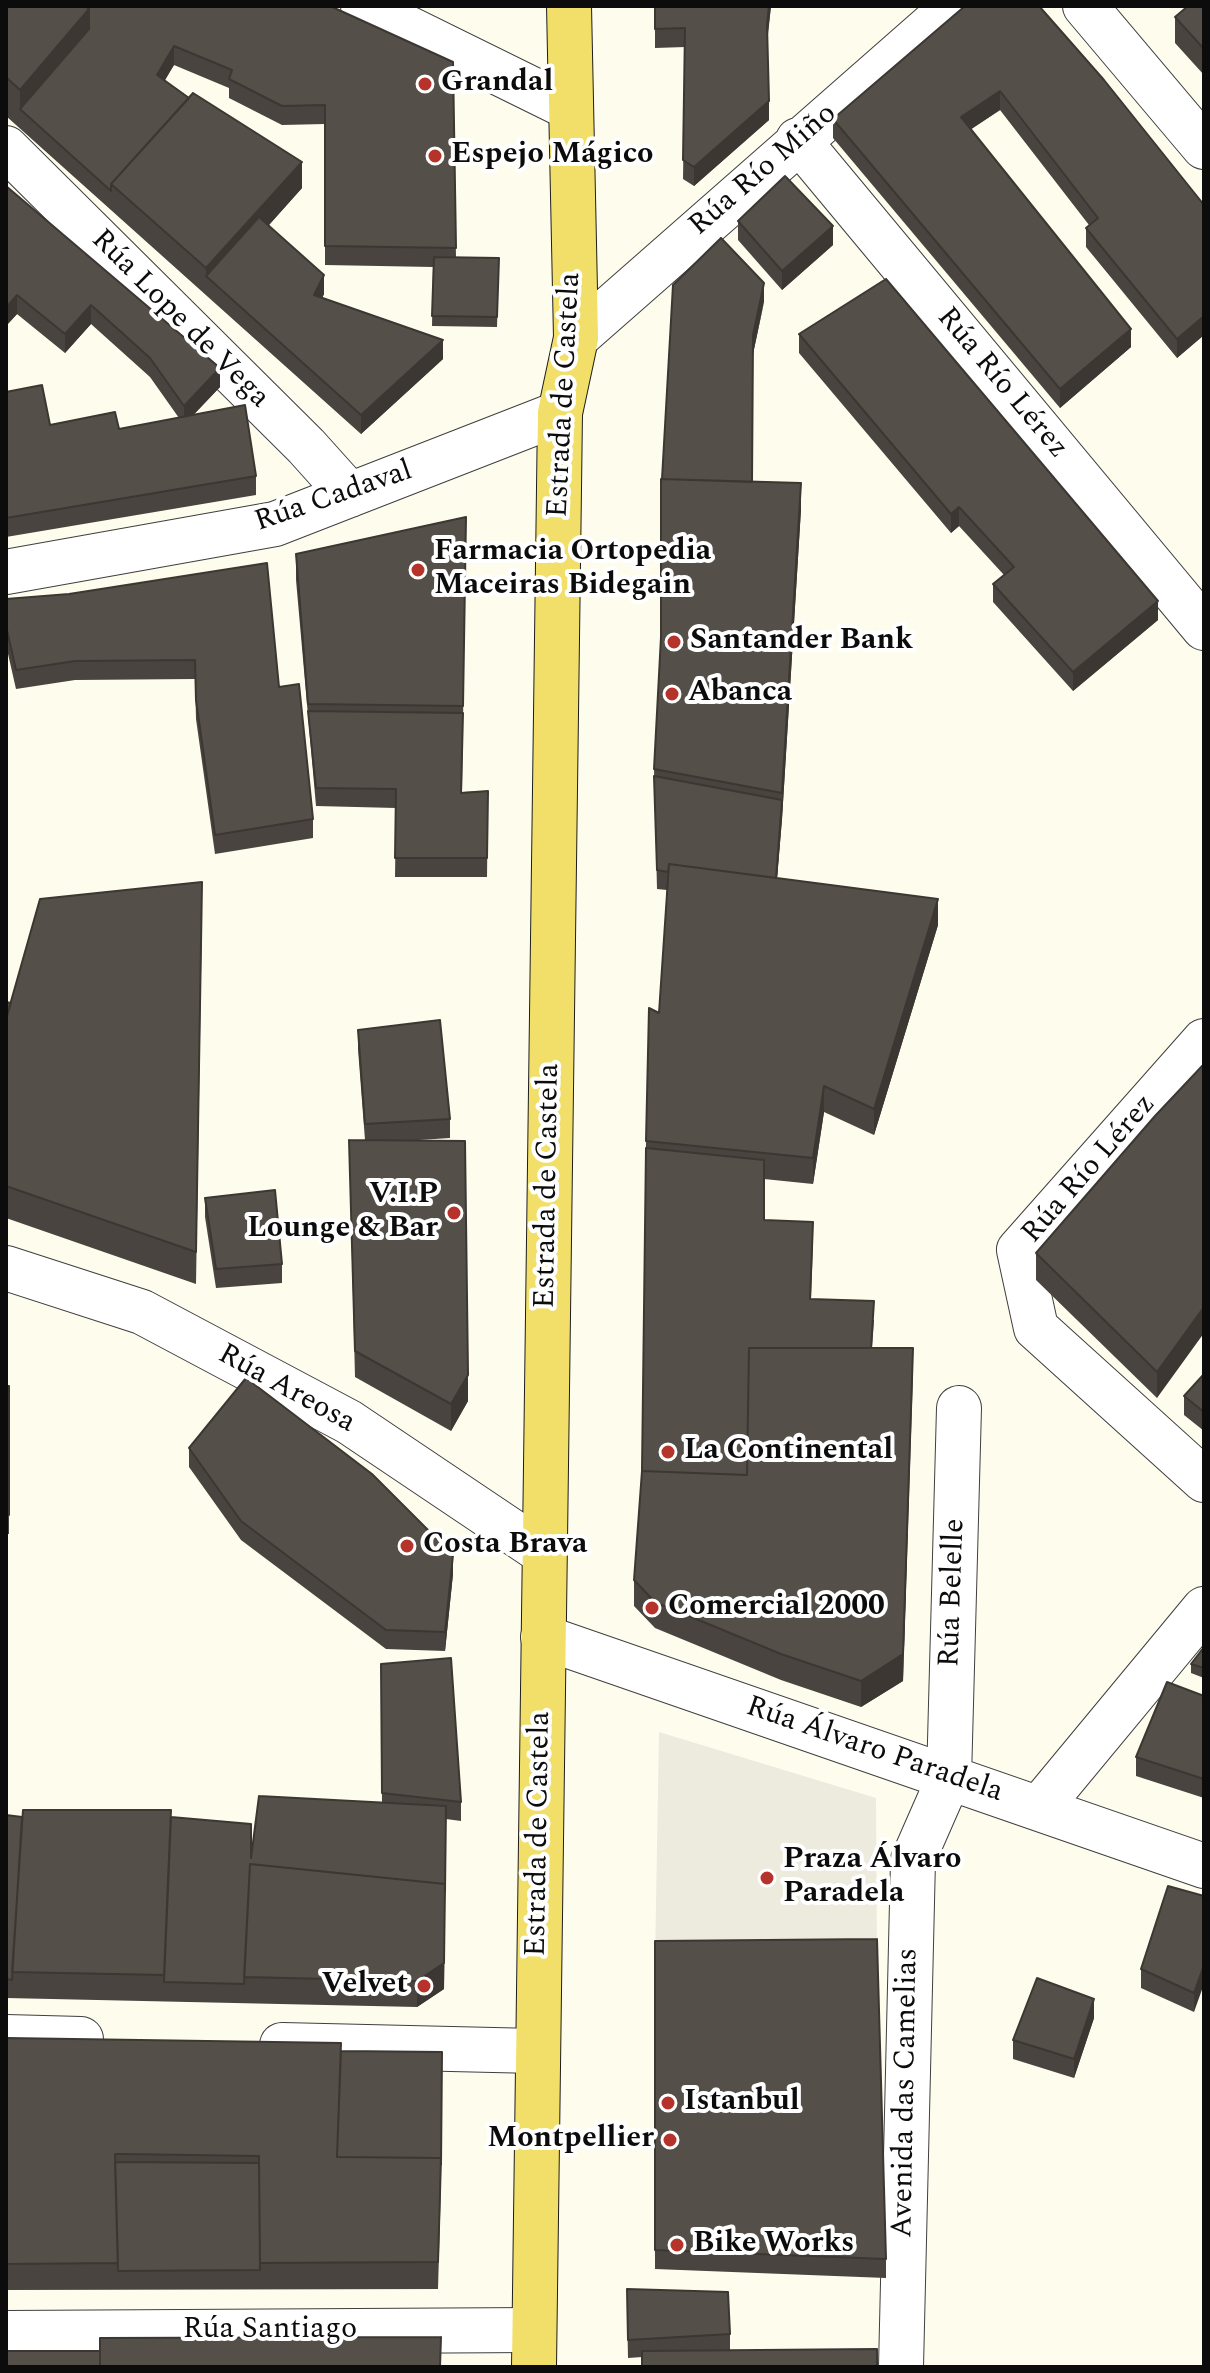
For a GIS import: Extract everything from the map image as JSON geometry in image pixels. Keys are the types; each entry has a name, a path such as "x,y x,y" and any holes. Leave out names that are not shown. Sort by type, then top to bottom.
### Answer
{"main road":[{"name":"Estrada de Castela","path":"534,2348 560,413 576,338 569,6"}],"street":[{"path":"363,6 570,108"},
{"name":"Rúa Río Miño","path":"576,338 954,6"},
{"path":"1085,6 1204,147"},
{"name":"Rúa Río Lérez","path":"798,140 1204,628"},
{"name":"Rúa Lope de Vega","path":"6,148 306,446 350,495"},
{"name":"Rúa Cadaval","path":"6,572 275,524 560,413"},
{"name":"Rúa Río Lérez","path":"1204,1041 1019,1250 1036,1328 1204,1480"},
{"name":"Rúa Areosa","path":"6,1268 142,1312 349,1422 544,1553"},
{"name":"Rúa Belelle","path":"949,1778 959,1408"},
{"path":"1040,1807 1204,1609"},
{"name":"Rúa Álvaro Paradela","path":"543,1637 1204,1866"},
{"name":"Avenida das Camelias","path":"901,2367 913,1860 949,1778"},
{"path":"6,2037 117,2040"},
{"path":"245,2044 536,2051"},
{"name":"Rúa Santiago","path":"6,2333 534,2348"}],"shaded area":[{"name":"Praza Álvaro Paradela","path":"659,1732 876,1798 877,1957 655,1960"}],"building":[{"path":"6,6 85,6 89,9 20,90 6,77"},
{"path":"85,6 330,6 453,62 456,248 325,246 325,105 282,106 229,79 232,70 174,46 157,75 189,98 111,184 111,191 20,109 89,29 89,9"},
{"path":"655,6 769,6 769,101 694,167 683,160 685,28 655,29"},
{"path":"965,6 1039,6 1104,80 1204,205 1204,316 1177,339 1086,228 1098,218 1000,91 961,117 1131,329 1060,389 833,119"},
{"path":"1188,6 1204,6 1204,49 1175,17"},
{"path":"193,93 302,162 206,268 111,184"},
{"path":"785,176 833,226 782,271 738,221"},
{"path":"6,186 220,368 184,406 150,358 91,305 65,334 17,295 6,308"},
{"path":"259,217 324,275 314,295 443,340 361,415 206,276"},
{"path":"721,238 764,283 753,335 752,482 662,479 673,285"},
{"path":"434,257 499,258 497,317 432,316"},
{"path":"886,279 1158,601 1073,672 993,584 1014,567 959,507 951,514 799,334"},
{"path":"42,385 50,425 115,412 119,429 245,405 256,476 6,518 6,392"},
{"path":"661,479 801,483 782,793 654,769 661,637"},
{"path":"466,517 463,706 308,704 296,554"},
{"path":"267,563 279,687 299,684 313,819 215,835 196,700 195,660 75,661 16,670 6,626 6,599 69,594"},
{"path":"308,711 463,713 461,793 488,791 487,858 395,858 396,789 316,788"},
{"path":"654,776 782,800 776,878 669,864 668,872 657,870"},
{"path":"669,864 938,899 874,1109 824,1086 813,1158 646,1141 649,1008 659,1013"},
{"path":"202,882 196,1252 6,1186 6,1019 40,899"},
{"path":"6,1002 11,1003 6,1019"},
{"path":"440,1020 450,1119 365,1124 358,1030"},
{"path":"1204,1064 1204,1307 1157,1372 1036,1253"},
{"path":"349,1140 465,1141 468,1375 451,1404 355,1351"},
{"path":"646,1148 764,1160 764,1220 813,1222 810,1299 874,1301 871,1348 749,1348 747,1475 642,1471"},
{"path":"275,1190 282,1264 216,1269 205,1198"},
{"path":"749,1348 913,1348 903,1654 861,1681 781,1654 655,1602 634,1580 642,1471 747,1475"},
{"path":"1204,1374 1204,1412 1184,1396"},
{"path":"246,1378 372,1474 453,1555 445,1632 386,1630 241,1521 189,1448"},
{"path":"6,1386 9,1386 9,1515 6,1515"},
{"path":"1204,1647 1204,1668 1191,1664"},
{"path":"451,1658 461,1802 382,1793 381,1664"},
{"path":"1167,1682 1204,1696 1204,1779 1136,1757"},
{"path":"259,1796 446,1806 445,1892 445,1884 250,1864 244,1984 164,1982 171,1817 251,1824 251,1858"},
{"path":"23,1810 171,1810 164,1975 12,1972"},
{"path":"6,1815 22,1817 12,1980 6,1979"},
{"path":"250,1864 445,1884 444,1963 417,1981 244,1977"},
{"path":"1168,1886 1204,1896 1204,1965 1194,1993 1141,1969"},
{"path":"877,1939 886,2259 655,2250 655,1941"},
{"path":"1037,1978 1094,1999 1074,2059 1013,2040"},
{"path":"6,2038 341,2043 337,2157 441,2158 438,2262 260,2263 259,2156 115,2154 118,2263 6,2264"},
{"path":"341,2051 442,2052 441,2165 441,2158 337,2157"},
{"path":"115,2162 259,2163 260,2270 118,2271"},
{"path":"627,2289 728,2292 730,2334 628,2340"},
{"path":"441,2337 440,2367 100,2367 100,2338"},
{"path":"877,2349 877,2367 642,2367 642,2351"},
{"path":"6,2351 100,2351 100,2367 6,2367"}],"place":[{"name":"Grandal","path":"425,84"},
{"name":"Espejo Mágico","path":"435,156"},
{"name":"Farmacia Ortopedia Maceiras Bidegain","path":"418,570"},
{"name":"Santander Bank","path":"674,642"},
{"name":"Abanca","path":"672,694"},
{"name":"V.I.P Lounge & Bar","path":"454,1213"},
{"name":"La Continental","path":"668,1452"},
{"name":"Costa Brava","path":"407,1546"},
{"name":"Comercial 2000","path":"652,1608"},
{"name":"Praza Álvaro Paradela","path":"767,1878"},
{"name":"Velvet","path":"424,1986"},
{"name":"Istanbul","path":"668,2103"},
{"name":"Montpellier","path":"670,2140"},
{"name":"Bike Works","path":"677,2245"}]}
